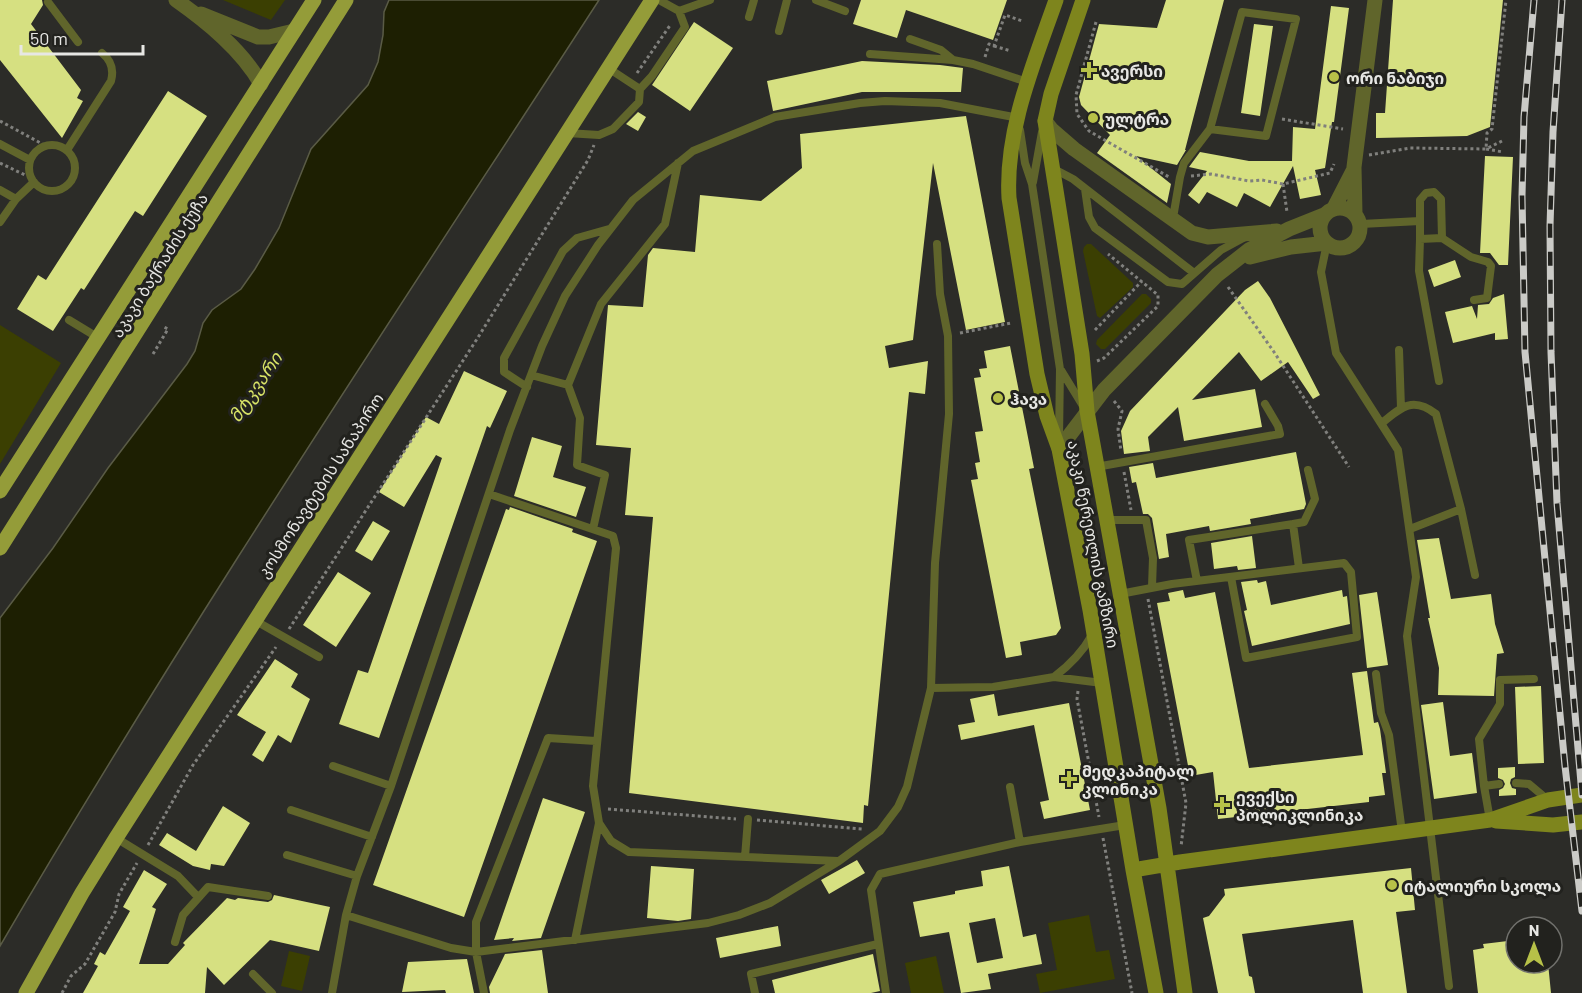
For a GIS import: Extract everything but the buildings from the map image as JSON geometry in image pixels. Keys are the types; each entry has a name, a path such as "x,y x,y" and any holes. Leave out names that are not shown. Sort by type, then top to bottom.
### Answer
{"main road":[{"name":"აკაკი ბაქრაძის ქუჩა","path":"0,491 314,0"},
{"name":"აკაკი ბაქრაძის ქუჩა","path":"0,548 346,0"},
{"name":"კოსმონავტების სანაპირო","path":"26,993 76,903 116,838 652,0"},
{"name":"აკაკი წერეთლის გამზირი","path":"1056,0 1028,82 1019,117 1010,159 1008,188 1037,374 1047,416 1059,449 1094,631 1125,825 1156,993"},
{"name":"აკაკი წერეთლის გამზირი","path":"1083,0 1051,94 1045,121 1082,354 1087,411 1159,808 1185,993"},
{"path":"1133,870 1490,820 1548,800 1582,795"},
{"path":"1490,820 1553,825 1582,822"}],"street":[{"path":"1354,167 1320,230 1322,237 1334,247 1342,248 1350,245 1357,240 1360,232 1354,167 1375,0"},
{"path":"181,4 258,38 294,31"},
{"path":"181,4 233,49 251,68 261,84"},
{"path":"1045,121 1064,141 1192,233 1208,237 1289,229"},
{"path":"1059,449 1104,390 1217,275 1248,250 1329,212 1349,209 1358,219"},
{"path":"1232,263 1264,252 1327,243"}],"lane":[{"path":"567,133 599,135 613,129 639,102 640,89 652,76 685,27 679,11 659,0"},
{"path":"679,11 710,0"},
{"path":"749,17 754,0"},
{"path":"779,31 787,0"},
{"path":"816,0 845,11"},
{"path":"48,2 78,42"},
{"path":"1170,219 1174,212 1184,164 1210,129 1242,12 1296,19 1266,136 1210,129"},
{"path":"910,39 941,50 953,60"},
{"path":"67,150 111,81 112,66 102,53"},
{"path":"870,54 953,60 1028,82"},
{"path":"608,68 640,89"},
{"path":"332,993 346,915 357,876 391,786 489,494 542,346 565,296 597,245 633,200 693,151 775,117 860,103 885,101 940,103 1019,117 1024,155 1032,184 1060,369 1059,449"},
{"path":"1032,184 1045,121"},
{"path":"0,144 30,160"},
{"path":"53,145 67,150 75,165 70,182 55,191 43,189 33,180 29,172 30,160 39,149 46,146 53,145"},
{"path":"593,529 605,475 577,465 580,418 568,385 601,304 665,224 678,164"},
{"path":"1054,169 1085,189 1194,273"},
{"path":"2,217 33,180"},
{"path":"1085,189 1089,217 1095,228 1168,282 1182,284 1221,250 1252,234"},
{"path":"0,190 16,199"},
{"path":"1439,381 1419,271 1420,200 1426,193 1434,192 1441,199 1442,238"},
{"path":"1358,219 1420,222"},
{"path":"527,387 504,372 504,358 563,251 577,238 610,229"},
{"path":"1420,238 1442,238 1471,257 1488,262 1491,267 1487,298 1474,300"},
{"path":"1327,243 1321,272 1336,353 1398,450 1416,577 1407,636 1449,986"},
{"path":"346,915 451,948 476,952 708,923 739,915 770,903 839,861 880,831 898,807 907,787 932,688 935,563 949,414 948,336 940,294 937,244"},
{"path":"69,320 97,337"},
{"path":"1399,350 1401,408"},
{"path":"1060,369 1087,411"},
{"path":"531,375 568,385"},
{"path":"1096,467 1280,434 1265,404"},
{"path":"1382,423 1401,408 1413,404 1425,406 1436,414 1461,509 1475,575"},
{"path":"1197,581 1190,540 1304,522 1315,499 1308,470"},
{"path":"489,494 613,536 616,548 593,786 599,823 575,939"},
{"path":"1410,529 1461,509"},
{"path":"1106,520 1146,520 1153,558 1149,588"},
{"path":"1293,524 1299,568"},
{"path":"1120,594 1197,581 1341,562 1347,565 1351,572 1356,637 1246,658 1231,577"},
{"path":"254,621 319,657"},
{"path":"1054,677 1071,664 1084,649 1094,631"},
{"path":"1376,674 1381,713 1389,735 1402,832"},
{"path":"932,688 993,687 1054,677 1102,683"},
{"path":"1490,820 1479,739 1500,704 1500,680 1534,679"},
{"path":"484,993 476,952 476,922 548,738 596,741"},
{"path":"333,766 391,786"},
{"path":"1516,783 1529,784 1548,800"},
{"path":"1484,786 1499,784"},
{"path":"1010,788 1020,842"},
{"path":"291,810 372,837"},
{"path":"745,857 748,819"},
{"path":"599,823 610,841 629,852 839,861"},
{"path":"886,993 871,890 880,874 1020,842 1125,825"},
{"path":"116,838 178,876 198,897"},
{"path":"286,855 357,876"},
{"path":"175,942 183,915 208,887 268,896"},
{"path":"755,993 751,974 878,944"},
{"path":"253,975 272,993"}],"path":[{"path":"1486,148 1487,133 1492,129 1506,0"},
{"path":"631,83 679,11"},
{"path":"994,46 1005,15 1022,21"},
{"path":"1096,22 1076,95 1077,114 1089,131 1168,177 1211,174 1283,184 1330,173 1334,164"},
{"path":"986,56 989,44 1011,51"},
{"path":"1271,117 1359,132"},
{"path":"0,121 46,146"},
{"path":"62,993 71,976 85,964 115,912 119,894 193,765 283,638 477,339 588,160 599,135"},
{"path":"1486,148 1502,141"},
{"path":"1368,155 1410,148 1486,148 1503,152"},
{"path":"0,163 33,180"},
{"path":"1283,184 1287,212"},
{"path":"1097,361 1104,358 1158,306 1158,295 1101,249"},
{"path":"1217,275 1233,292 1275,352 1349,466"},
{"path":"1093,333 1145,277"},
{"path":"948,336 1011,323"},
{"path":"153,354 168,329 162,326"},
{"path":"1122,411 1118,429 1133,519"},
{"path":"1149,588 1186,803"},
{"path":"1077,699 1132,993"}],"shaded area":[{"path":"223,0 285,0 271,20"},
{"path":"1087,244 1091,244 1133,283 1133,287 1100,318 1097,316 1083,251"},
{"path":"1142,294 1146,294 1151,299 1151,303 1105,349 1101,349 1096,344 1097,340"},
{"path":"0,325 61,363 0,464"},
{"path":"1089,915 1096,952 1109,950 1115,979 1040,993 1036,974 1057,970 1048,923"},
{"path":"289,951 310,956 302,991 281,986"},
{"path":"936,956 944,993 911,993 905,963"}],"water":[{"name":"მტკვარი","path":"389,0 599,0 370,352 144,706 0,946 0,618 53,548 108,468 187,364 195,351 203,323 212,310 241,289 255,269 279,228 311,149 368,85 378,62 384,12"}],"railway":[{"path":"1534,0 1524,117 1522,196 1525,352 1565,766 1582,911"},
{"path":"1562,0 1553,132 1550,226 1551,352 1557,503 1582,795"}],"place":[{"name":"ავერსი","path":"1089,70"},
{"name":"ორი ნაბიჯი","path":"1334,77"},
{"name":"ულტრა","path":"1093,118"},
{"name":"ჰავა","path":"998,398"},
{"name":"მედკაპიტალ კლინიკა","path":"1069,779"},
{"name":"ევექსი პოლიკლინიკა","path":"1222,805"},
{"name":"იტალიური სკოლა","path":"1392,885"}]}
